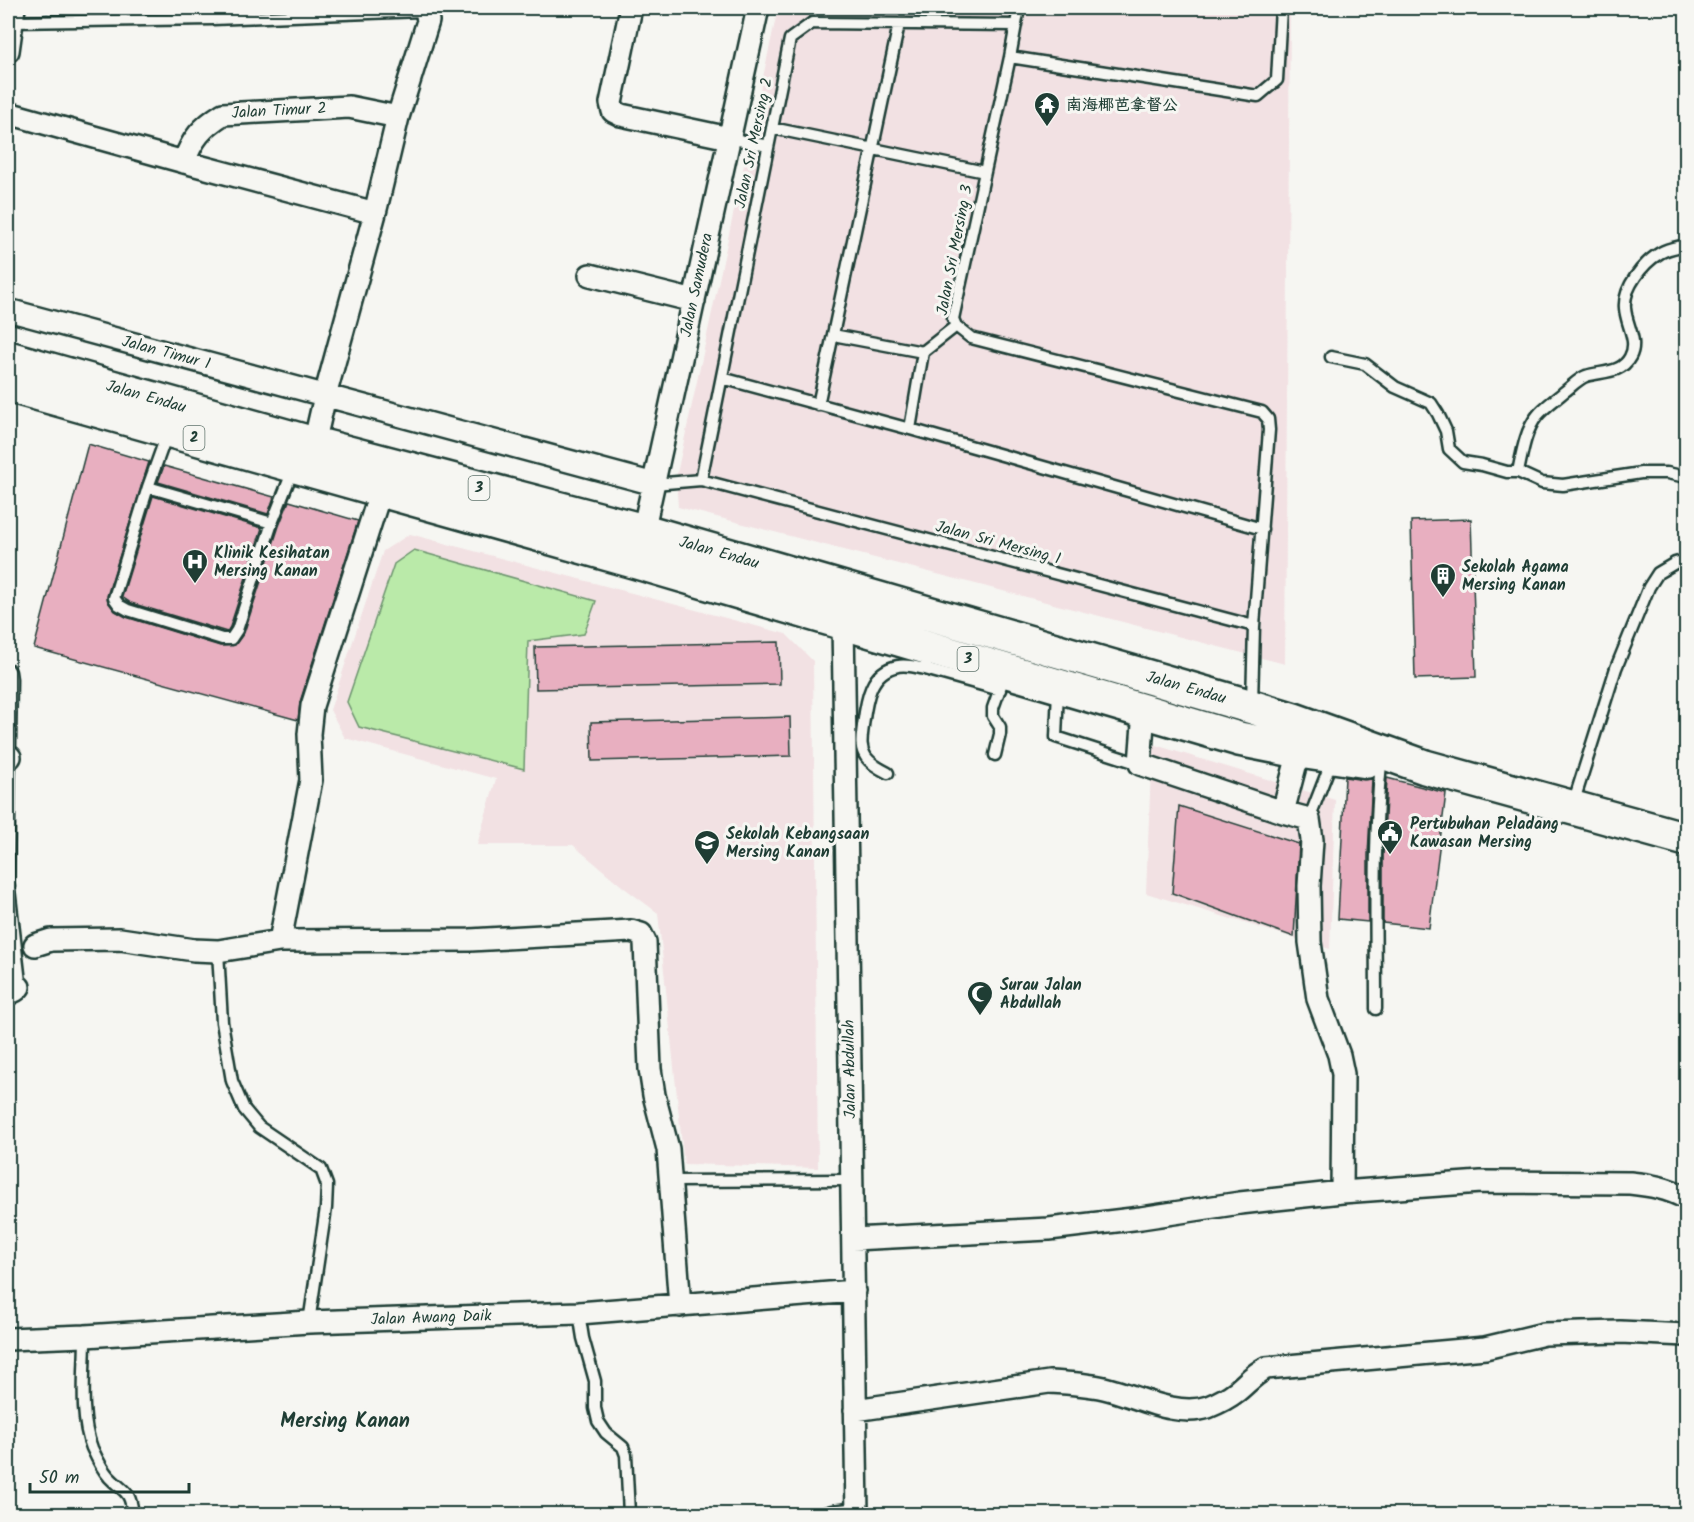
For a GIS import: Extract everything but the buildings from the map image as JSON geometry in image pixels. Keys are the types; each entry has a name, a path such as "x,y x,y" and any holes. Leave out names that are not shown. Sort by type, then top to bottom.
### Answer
{"highway":[{"name":"Jalan Endau","path":"8,358 304,455 640,547 1252,707 1425,767 1686,839"},
{"name":"Jalan Endau","path":"8,385 169,430 304,455 381,490 640,547 843,623 928,658 1003,680 1058,686 1239,739 1299,751 1425,767"}],"street":[{"path":"631,8 611,103 613,111 621,115 729,138"},
{"name":"Jalan Samudera","path":"640,547 758,8"},
{"path":"8,51 14,15"},
{"path":"304,455 325,396 375,213 398,117 428,21 427,15"},
{"name":"Jalan Timur 2","path":"184,162 196,136 211,121 223,114 349,107 398,117"},
{"path":"8,112 375,213"},
{"path":"590,275 694,302"},
{"name":"Jalan Timur 1","path":"8,310 654,484"},
{"path":"280,941 311,780 309,734 312,706 381,490"},
{"name":"Jalan Abdullah","path":"843,623 857,1511"},
{"path":"1144,711 1140,764 1309,819 1312,840 1309,886 1310,942 1313,965 1318,999 1339,1055 1343,1074 1342,1192"},
{"path":"1283,812 1299,751 1294,720"},
{"path":"35,945 51,940 120,939 194,950 218,951 280,941 470,940 631,931 641,934 645,942 650,1069 654,1095 668,1149 680,1306"},
{"path":"853,1239 1049,1229 1240,1203 1342,1192 1481,1182 1630,1183 1671,1190 1686,1198"},
{"name":"Jalan Awang Daik","path":"8,1339 309,1322 579,1313 854,1291"},
{"path":"855,1410 1049,1383 1078,1383 1104,1388 1162,1406 1186,1409 1205,1408 1236,1392 1257,1372 1266,1368 1485,1348 1544,1334 1620,1332 1686,1335"}],"lane":[{"name":"Jalan Sri Mersing 3","path":"1019,8 953,319 956,326 971,338 1262,412 1268,418 1269,430 1262,530"},
{"path":"1010,57 1258,96 1277,80 1281,8"},
{"path":"14,15 213,19 421,11 427,15"},
{"name":"Jalan Sri Mersing 2","path":"701,480 790,39 812,23 1016,25"},
{"path":"819,405 899,24"},
{"path":"772,128 985,172"},
{"path":"729,138 768,146"},
{"path":"1518,472 1526,437 1538,414 1584,377 1618,369 1625,365 1631,356 1634,341 1625,312 1629,289 1648,263 1661,252 1686,246"},
{"path":"910,429 923,352 956,326"},
{"path":"833,335 923,352"},
{"path":"1330,357 1365,364 1395,387 1431,403 1446,431 1449,449 1463,462 1507,472 1518,472 1542,483 1563,485 1641,473 1667,473 1686,477"},
{"path":"722,378 910,429 1262,530 1254,626 1252,707"},
{"path":"169,430 148,487 114,598 119,605 128,610 222,639 231,639 237,630 272,523 304,455"},
{"name":"Jalan Sri Mersing 1","path":"654,484 701,480 1254,626"},
{"path":"148,487 272,523"},
{"path":"1572,807 1616,668 1650,587 1658,573 1675,563 1686,560"},
{"path":"888,773 874,765 865,756 861,746 867,698 871,687 888,670 928,658"},
{"path":"8,669 11,679 8,880 20,982 13,990"},
{"path":"995,755 1000,727 993,716 993,708 1003,680"},
{"path":"1058,686 1056,737 1140,764"},
{"path":"1309,819 1333,756"},
{"path":"1376,1009 1377,804 1381,763"},
{"path":"218,951 222,1022 232,1082 244,1109 259,1127 321,1169 327,1185 326,1208 309,1322"},
{"path":"671,1181 852,1180"},
{"path":"579,1313 583,1338 595,1381 595,1408 598,1421 606,1433 623,1447 626,1455 629,1515"},
{"path":"85,1336 84,1412 87,1430 102,1467 127,1492 133,1515"},
{"path":"822,1515 832,1511 857,1511"}],"shaded area":[{"path":"778,8 1290,8 1285,664 678,507 676,478"},
{"name":"Sekolah Kebangsaan Mersing Kanan","path":"410,534 786,634 813,661 818,1168 684,1164 658,913 573,845 477,845 496,779 345,738 330,710 383,551"},
{"path":"1152,744 1335,800 1330,949 1146,893"}],"green space":[{"path":"414,550 596,601 584,634 528,641 524,769 359,727 347,702 394,564"}],"place":[{"name":"南海椰芭拿督公","path":"1047,128"},
{"name":"Klinik Kesihatan Mersing Kanan","path":"195,585"},
{"name":"Sekolah Agama Mersing Kanan","path":"1443,599"},
{"name":"Pertubuhan Peladang Kawasan Mersing","path":"1390,856"},
{"name":"Sekolah Kebangsaan Mersing Kanan","path":"707,866"},
{"name":"Surau Jalan Abdullah","path":"980,1017"}],"district":[{"name":"Mersing Kanan","path":"345,1422"}]}
